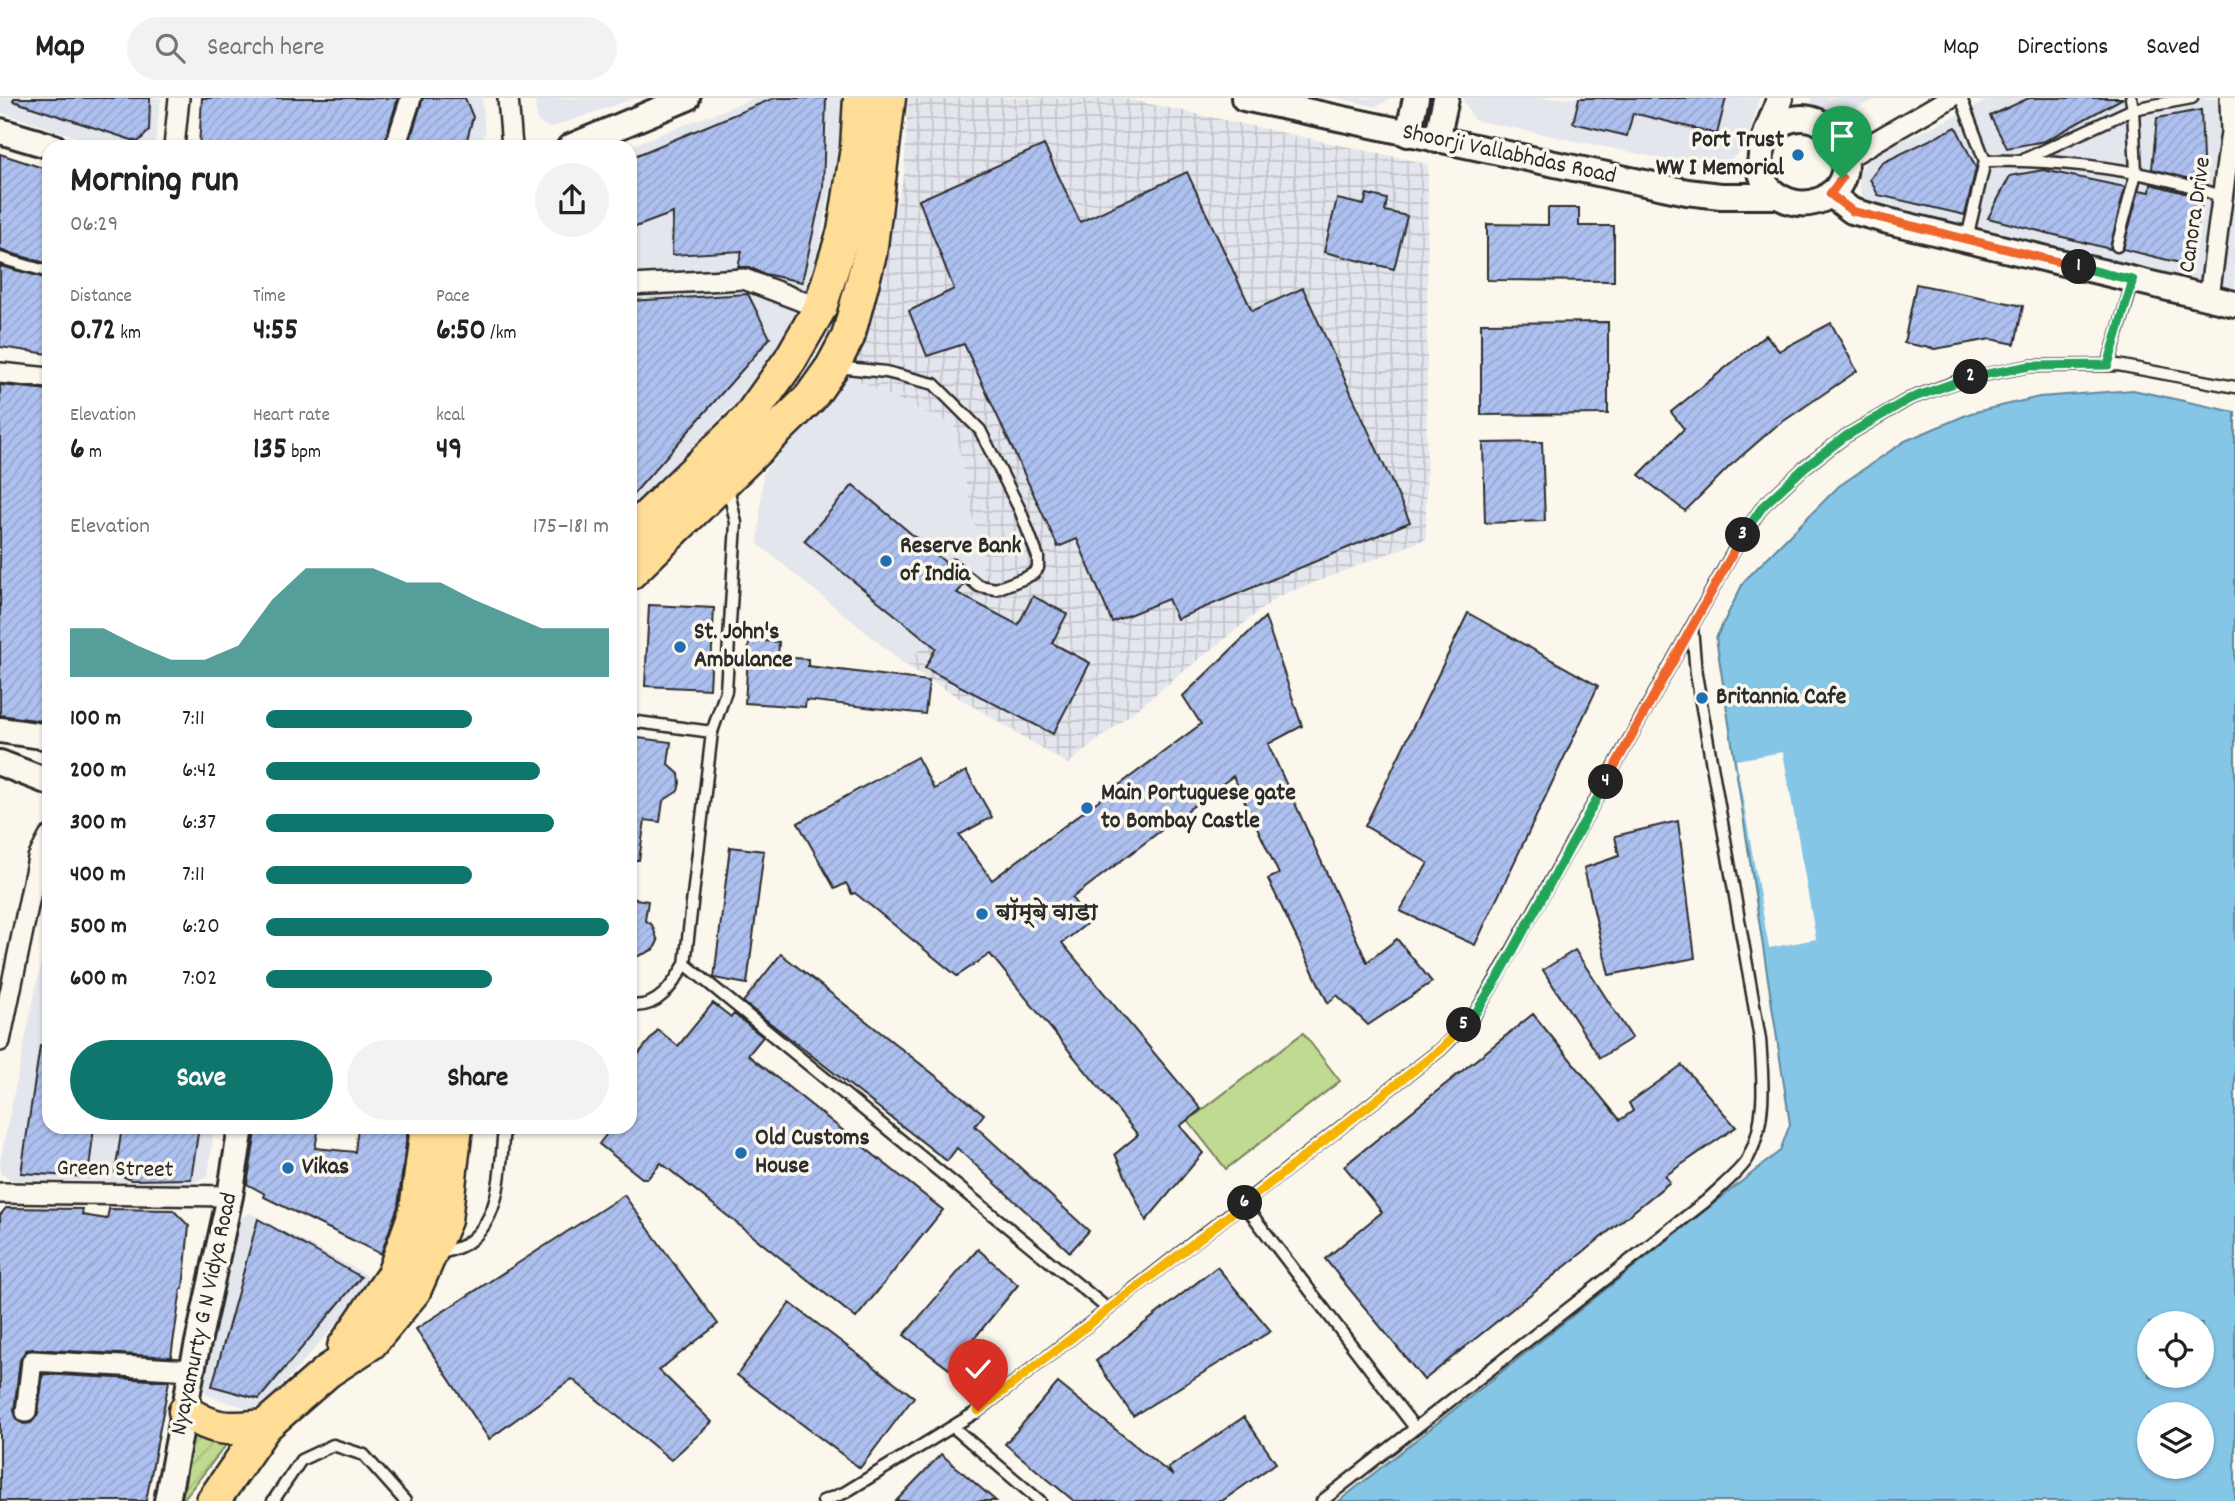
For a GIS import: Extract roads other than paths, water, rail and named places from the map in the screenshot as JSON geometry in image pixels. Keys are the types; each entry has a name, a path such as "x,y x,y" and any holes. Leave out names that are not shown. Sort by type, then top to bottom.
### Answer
{"main road":[{"path":"637,565 714,472 790,360 820,308 844,230 857,148 860,98"},
{"path":"637,528 810,398 832,367 848,337 870,254 889,98"},
{"path":"404,1283 427,1134"},
{"path":"213,1501 265,1426 328,1371 430,1257 445,1220 455,1134"},
{"path":"185,1411 220,1429 265,1426"}],"street":[{"path":"175,140 179,98"},
{"path":"397,140 411,98"},
{"path":"508,98 511,140"},
{"path":"585,140 662,103 687,98"},
{"name":"Shoorji Vallabhdas Road","path":"1244,98 1687,192 1777,196"},
{"path":"1408,134 1416,98"},
{"path":"1437,140 1446,98"},
{"path":"1766,137 1780,124 1794,119 1820,122 1833,131 1843,146 1845,159 1842,178 1824,199 1806,204 1791,203 1777,196 1763,181 1759,164 1760,152 1780,98"},
{"path":"1845,159 1950,98"},
{"name":"Canora Drive","path":"2209,297 2231,132 2230,98"},
{"path":"0,131 42,143"},
{"path":"1830,194 1852,211 2235,304"},
{"path":"637,285 744,279 820,308"},
{"path":"0,373 42,377"},
{"path":"0,730 42,736"},
{"path":"0,763 42,779"},
{"path":"0,1041 38,858 42,850"},
{"name":"Nyayamurty G N Vidya Road","path":"167,1501 230,1196 240,1134"},
{"name":"Green Street","path":"0,1193 230,1196"},
{"path":"26,1412 32,1361 192,1370"}],"lane":[{"path":"1961,98 1984,161 1966,240"},
{"path":"2025,160 2132,103 2192,98"},
{"path":"2117,246 2136,173 2132,103"},
{"path":"1984,161 2025,160 2136,173 2205,190 2224,198"},
{"path":"0,258 42,270"},
{"path":"2108,365 2133,280"},
{"path":"823,1501 844,1493 978,1411 1441,1049 1473,1017 1499,976 1741,538 1763,506 1805,467 1846,436 1909,399 1967,378 2030,366 2118,365 2235,387"},
{"path":"832,367 886,372 934,384 980,430 1020,510 1038,557 1038,568 1025,579 996,589 979,586 952,565"},
{"path":"637,1006 661,998 685,964 712,732 726,691 736,523 730,496 714,472"},
{"path":"1322,1501 1706,1201 1747,1160 1760,1122 1763,1080 1760,1039 1696,674 1692,627"},
{"path":"637,721 712,732"},
{"path":"685,964 1108,1309"},
{"path":"430,1257 466,1244 481,1230 494,1207 498,1192 503,1134"},
{"path":"1244,1203 1415,1428"},
{"path":"953,1427 1040,1501"},
{"path":"273,1501 301,1460 334,1445 364,1455 405,1501"}],"water":[{"path":"2133,390 2235,412 2235,1501 1339,1501 1780,1151 1790,1124 1716,638 1744,581 1839,486 1905,441 1971,413 2039,397"}],"place":[{"name":"Port Trust WW I Memorial","path":"1798,155"},
{"name":"Reserve Bank of India","path":"886,561"},
{"name":"St. John's Ambulance","path":"680,647"},
{"name":"Britannia Cafe","path":"1702,698"},
{"name":"Main Portuguese gate to Bombay Castle","path":"1087,808"},
{"name":"बॉम्बे वाडा","path":"982,914"},
{"name":"Old Customs House","path":"741,1153"},
{"name":"Vikas","path":"288,1168"}]}
